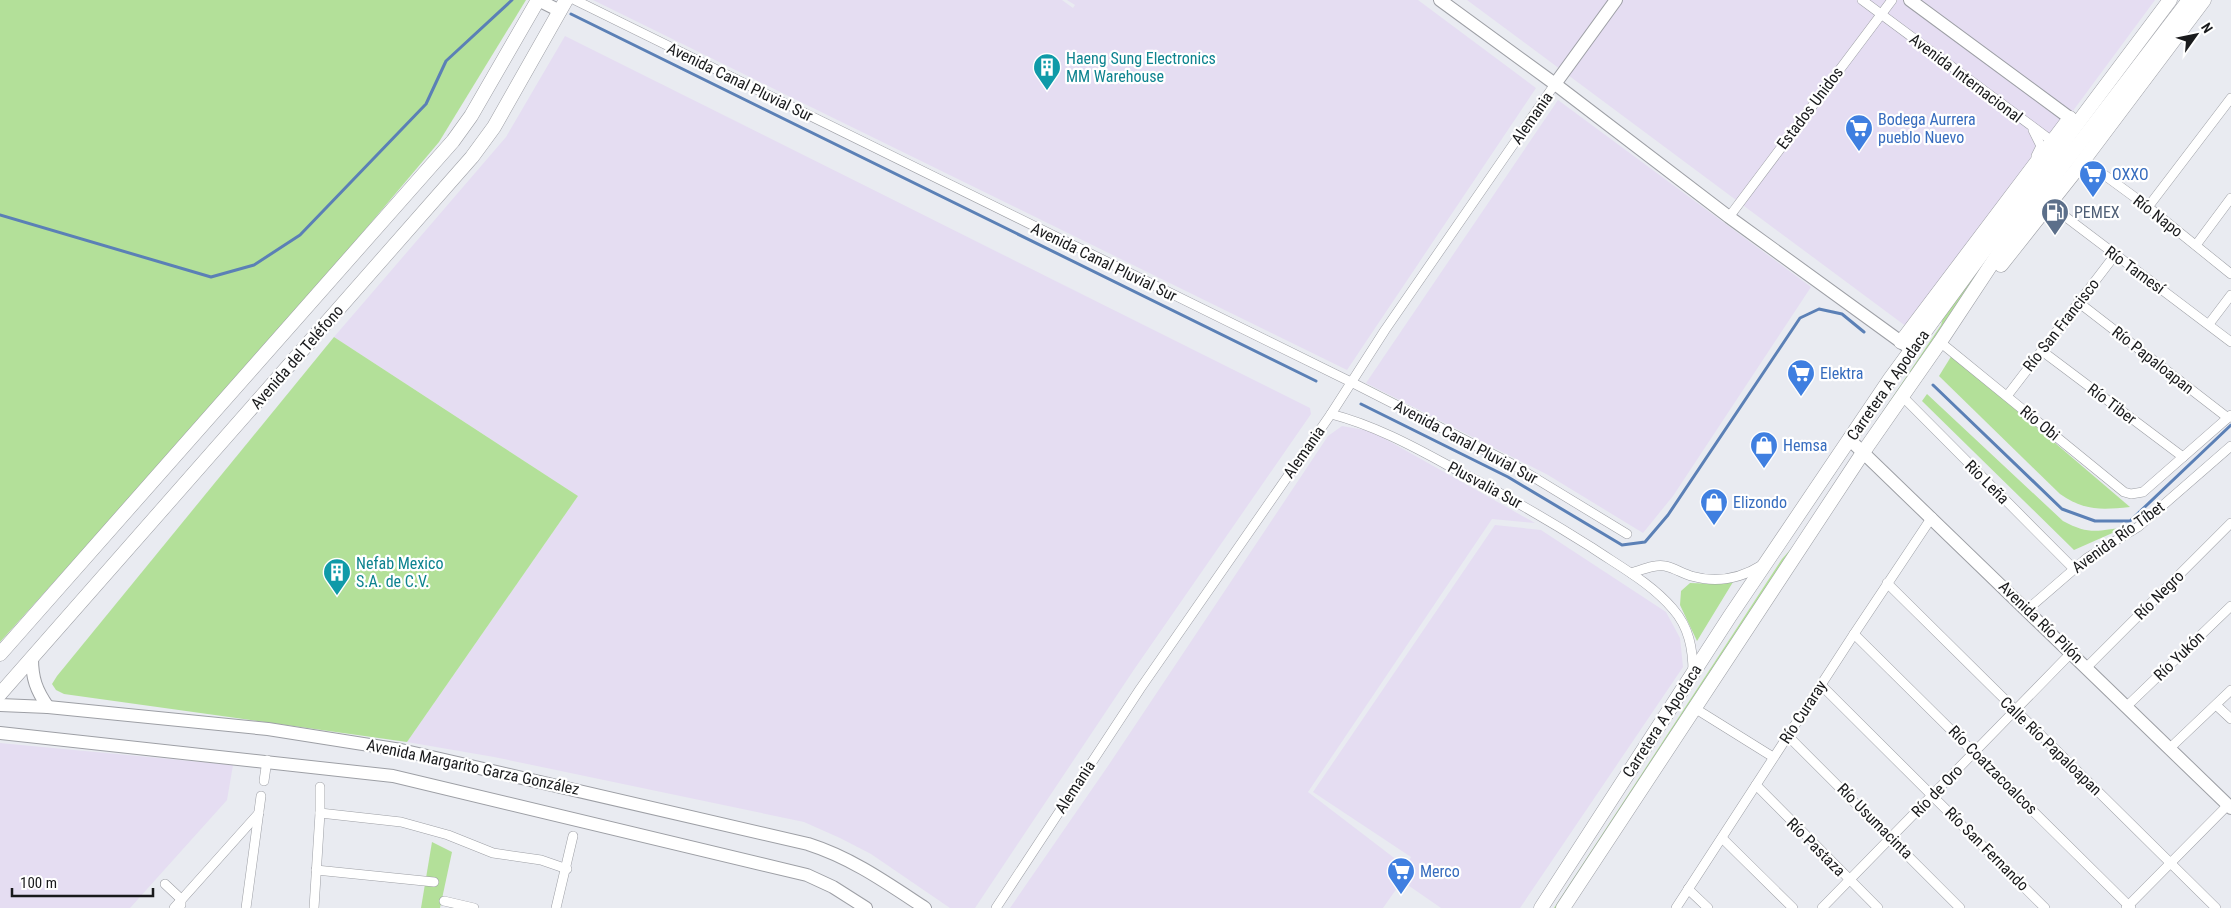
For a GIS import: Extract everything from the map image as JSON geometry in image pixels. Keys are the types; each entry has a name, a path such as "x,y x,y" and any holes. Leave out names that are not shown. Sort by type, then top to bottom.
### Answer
{"main road":[{"path":"538,0 563,5"},
{"name":"Avenida del Teléfono","path":"0,654 453,141 472,116 538,0"},
{"path":"1440,0 1555,84 1729,217 1906,346 2036,164 2062,152 2204,0"},
{"name":"Alemania","path":"1555,84 1616,0"},
{"name":"Avenida Internacional","path":"1910,0 2078,125"},
{"path":"2078,125 2159,0"},
{"name":"Carretera A Apodaca","path":"1541,908 1693,673 1849,439 1906,346 2062,152 2078,125 2170,0"},
{"name":"Carretera A Apodaca","path":"2078,125 2189,0"},
{"name":"Avenida del Teléfono","path":"0,694 472,156 494,128 563,5"},
{"name":"Carretera A Apodaca","path":"1563,908 1699,711 1901,395 1968,300 1987,283 2044,201 2062,152"},
{"name":"Avenida Río Pilón","path":"1849,439 1864,451 2028,609 2229,807"},
{"path":"32,658 32,673 36,689 48,707"},
{"name":"Avenida Margarito Garza González","path":"0,705 48,707 268,729 401,750 789,838 827,850 868,870 925,908"},
{"path":"1574,908 1699,711"},
{"name":"Avenida Margarito Garza González","path":"0,733 267,760 393,776 807,875 833,887 866,908"}],"street":[{"name":"Avenida Canal Pluvial Sur","path":"575,0 1351,382 1512,464 1627,534"},
{"name":"Avenida Internacional","path":"1862,0 2028,124 2062,152"},
{"name":"Estados Unidos","path":"1729,217 1892,0"},
{"name":"Alemania","path":"996,908 1140,689 1331,414 1555,84"},
{"path":"2148,207 2231,98"},
{"path":"2028,124 2035,132 2041,146 2035,157 2036,164"},
{"name":"Río Napo","path":"2062,152 2148,207 2231,274"},
{"path":"2196,245 2231,198"},
{"name":"Río Tamesí","path":"2044,201 2231,342"},
{"name":"Río San Francisco","path":"2007,396 2115,255"},
{"path":"2209,324 2231,295"},
{"name":"Río Papaloapan","path":"2078,302 2230,416"},
{"name":"Río Obi","path":"1940,342 2124,492 2131,494 2143,492 2182,457"},
{"name":"Río Tiber","path":"2042,350 2182,457"},
{"name":"Rio Leña","path":"1901,395 2074,568"},
{"name":"Plusvalia Sur","path":"1331,414 1354,420 1400,439 1539,514 1631,573 1665,600 1684,625 1693,654 1693,673"},
{"path":"2182,457 2230,416"},
{"name":"Avenida Río Tíbet","path":"2028,609 2074,568 2138,527 2230,449"},
{"name":"Río Curaray","path":"1676,908 1773,757 1932,517"},
{"name":"Río Negro","path":"2087,667 2231,523"},
{"path":"1631,573 1658,566 1666,566 1691,576 1723,580 1755,570 1768,562"},
{"name":"Calle Río Papaloapan","path":"1887,583 2216,908"},
{"name":"Río Yukón","path":"2127,706 2231,606"},
{"name":"Río Coatzacoalcos","path":"1854,634 1975,752 2129,907"},
{"name":"Río de Oro","path":"1822,908 2072,652"},
{"name":"Río San Fernando","path":"1821,685 2045,908"},
{"path":"2170,748 2231,690"},
{"path":"2216,705 2231,720"},
{"path":"1699,711 1773,757"},
{"name":"Río Usumacinta","path":"1788,736 1960,908"},
{"path":"264,781 267,760"},
{"name":"Río Pastaza","path":"1756,785 1878,908"},
{"path":"314,908 320,787"},
{"path":"246,908 261,796"},
{"path":"2129,907 2229,807"},
{"path":"174,908 181,904 259,813"},
{"path":"320,813 417,826 448,835 493,854 541,860 567,869"},
{"path":"556,908 567,869 573,836"},
{"path":"1722,838 1793,908"},
{"path":"316,870 434,882"},
{"path":"165,884 181,904"},
{"path":"1688,889 1708,908"},
{"path":"444,901 474,908"}],"shaded area":[{"path":"593,0 1062,0 1073,8 1075,5 1067,0 1418,0 1536,88 1347,370"},
{"path":"1467,0 2155,0 1911,330"},
{"path":"565,36 1310,408 1311,414 1133,671 975,908 950,908 871,854 804,822 494,757 407,742 578,496 334,337 506,137"},
{"path":"1558,100 1811,287 1673,496 1643,533 1548,475 1366,383"},
{"path":"1342,426 1371,431 1535,523 1492,519 1308,792 1406,867 1411,857 1313,792 1495,525 1541,530 1666,612 1680,638 1683,667 1520,908 1441,908 1402,881 1383,908 1010,908 1110,763 1328,436"},
{"path":"0,743 233,765 227,800 130,908 0,908"}],"green space":[{"path":"0,0 526,0 439,142 283,327 0,642"},
{"path":"2018,211 1874,429 1871,429 1941,325 1944,314"},
{"path":"334,337 578,496 407,742 64,694 56,690 52,684 57,676"},
{"path":"1952,355 2130,507 2094,508 2077,504 2060,494 1939,376"},
{"path":"1927,394 2063,521 2093,531 2126,527 2074,550 1922,401"},
{"path":"1798,541 1559,908 1554,908 1782,559"},
{"path":"1733,582 1697,641 1680,605 1681,591 1690,583 1720,584"},
{"path":"432,842 452,852 440,908 421,908"}],"waterway":[{"path":"0,215 211,277 254,265 300,235 426,104 446,61 512,0"},
{"path":"571,14 1316,381"},
{"path":"1361,404 1508,477 1622,545 1645,542 1668,515 1800,318 1819,309 1842,314 1864,332"},
{"path":"1933,385 2062,509 2095,521 2130,521 2231,425"}],"place":[{"name":"Haeng Sung Electronics MM Warehouse","path":"1047,91"},
{"name":"Bodega Aurrera pueblo Nuevo","path":"1859,152"},
{"name":"OXXO","path":"2093,198"},
{"name":"PEMEX","path":"2055,236"},
{"name":"Elektra","path":"1801,397"},
{"name":"Hemsa","path":"1764,469"},
{"name":"Elizondo","path":"1714,526"},
{"name":"Nefab Mexico S.A. de C.V.","path":"337,596"},
{"name":"Merco","path":"1401,895"}]}
